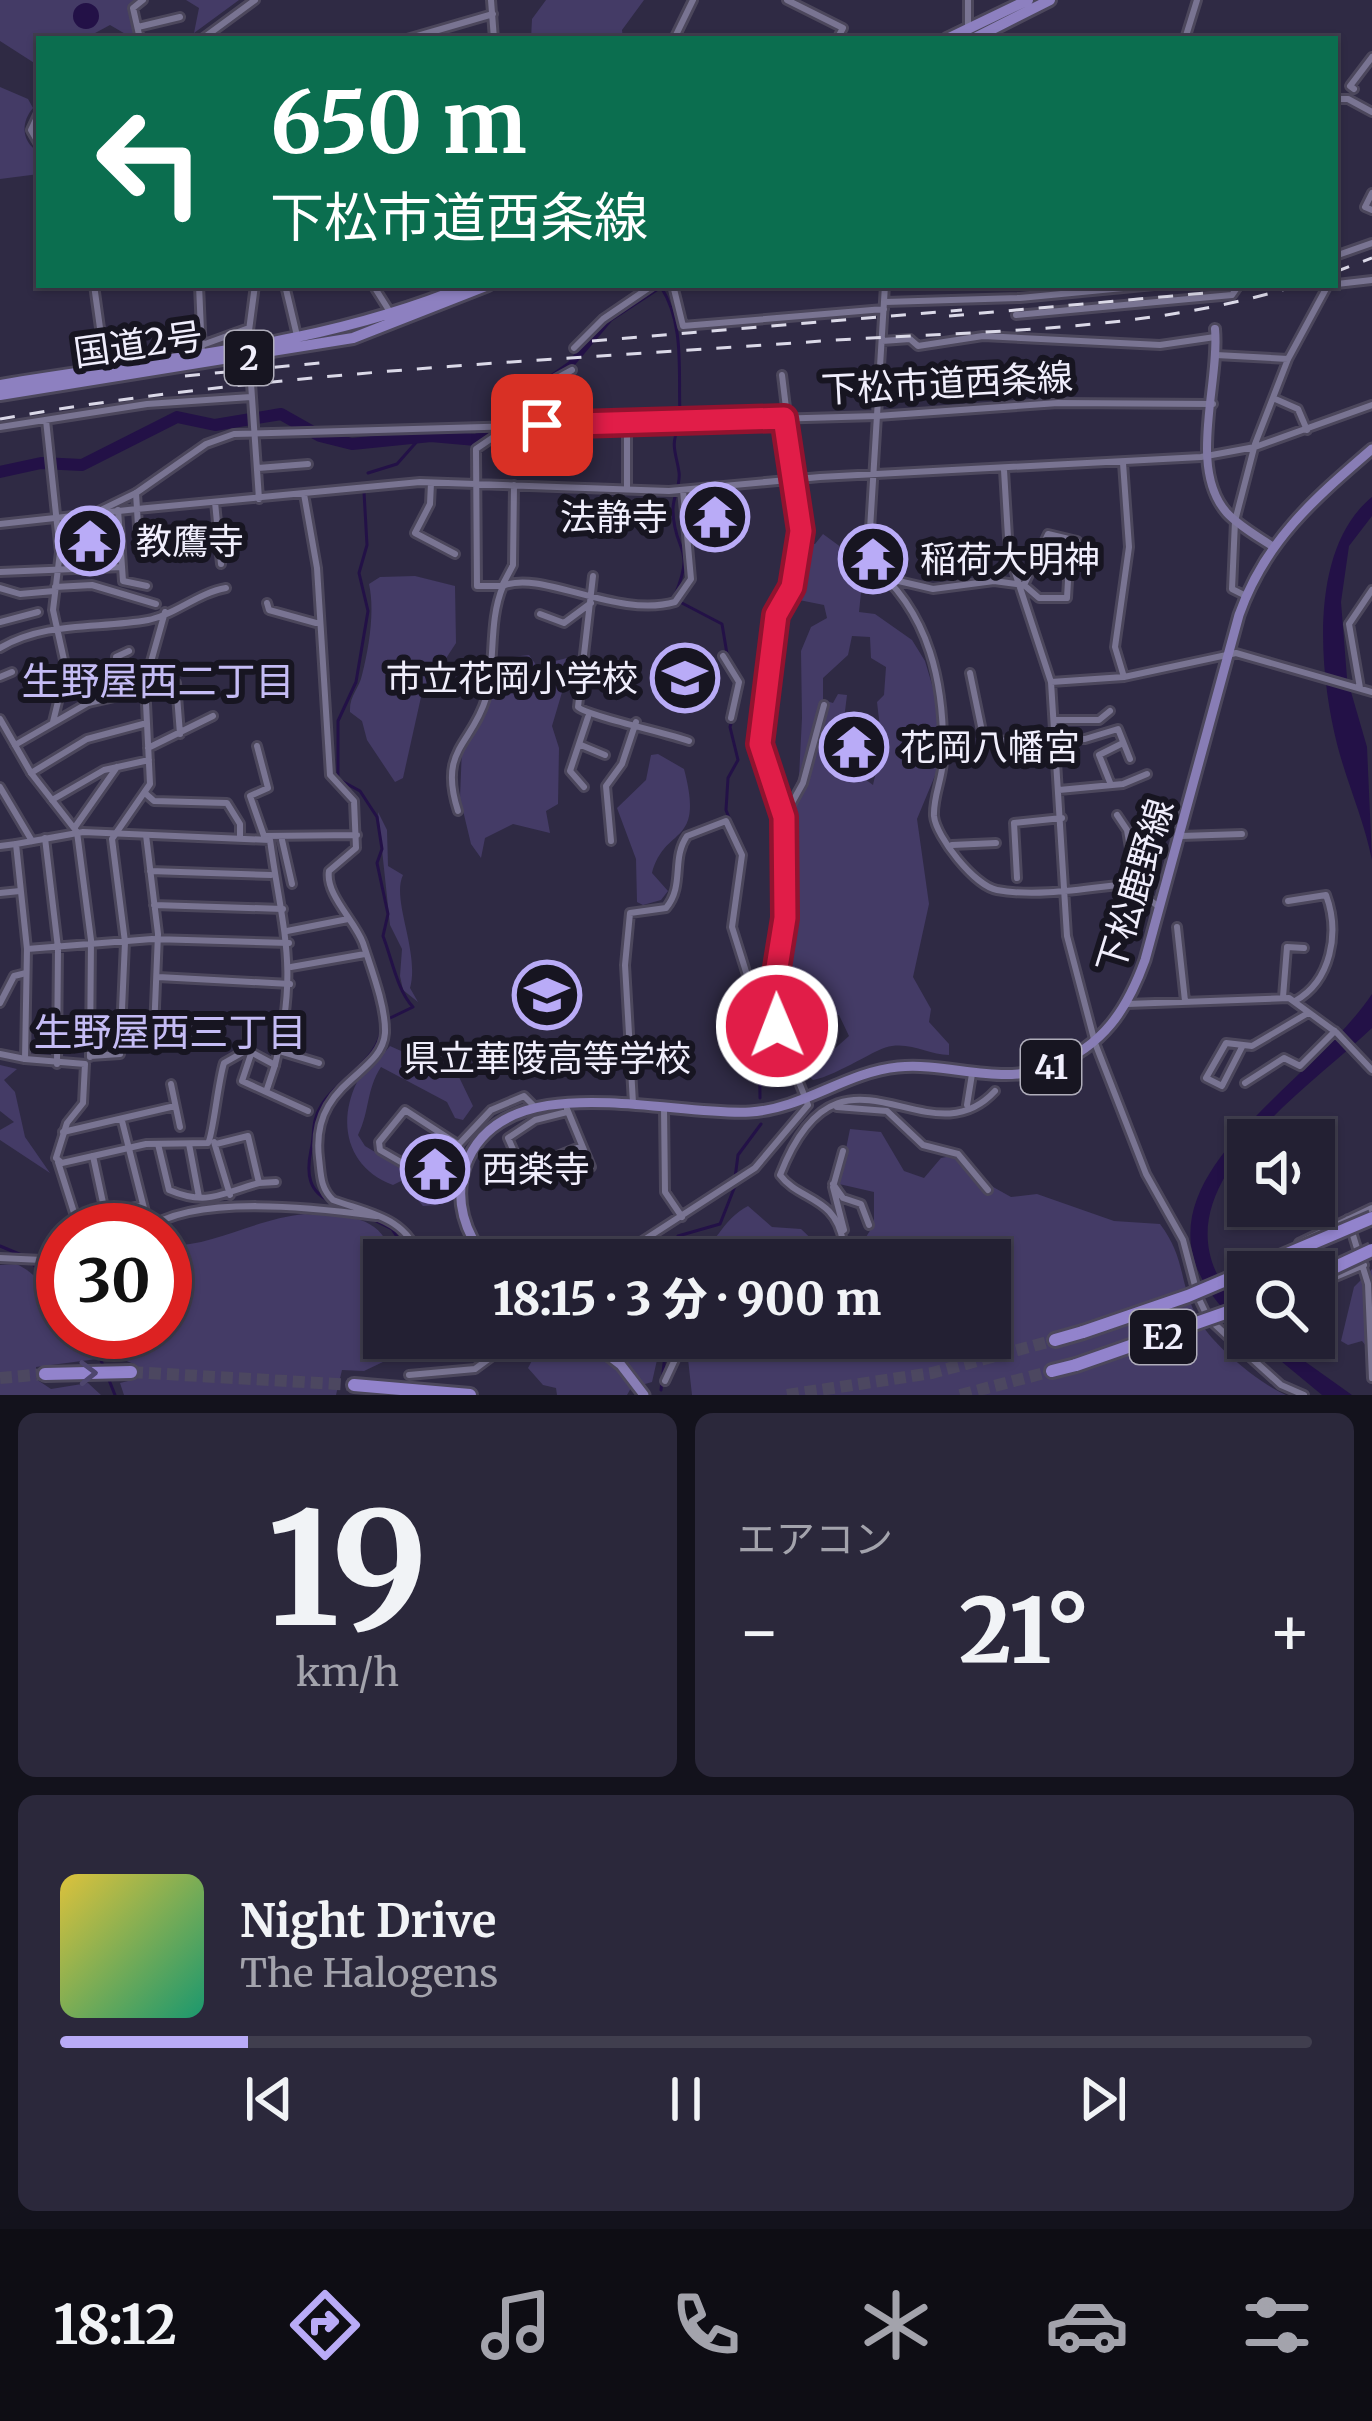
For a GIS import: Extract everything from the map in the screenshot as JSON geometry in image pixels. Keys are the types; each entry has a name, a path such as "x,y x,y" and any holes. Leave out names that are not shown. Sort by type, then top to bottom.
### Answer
{"highway":[{"path":"971,35 1002,6 1028,0"},
{"path":"971,35 1050,0"},
{"name":"国道2号","path":"0,385 106,374 203,349 299,344 461,288"},
{"name":"国道2号","path":"0,395 393,326 481,288"},
{"name":"E2","path":"1055,1340 1188,1296 1372,1218"},
{"path":"1335,1267 1372,1250"},
{"name":"E2","path":"1052,1371 1227,1312"},
{"path":"45,1374 130,1372"},
{"path":"354,1385 470,1395"}],"main road":[{"path":"1216,333 1209,455 1213,489 1235,520 1272,546"},
{"name":"下松鹿野線","path":"474,1239 464,1222 463,1172 495,1124 534,1106 749,1112 810,1109 895,1067 972,1074 1032,1072 1095,1043 1127,1004 1160,907 1246,596 1272,546 1310,502 1372,448"},
{"path":"609,1359 644,1395"}],"street":[{"path":"140,36 134,8 142,0"},
{"path":"206,36 255,0"},
{"path":"491,0 494,36"},
{"path":"675,36 693,0"},
{"path":"787,0 843,28 839,36"},
{"path":"968,0 971,35"},
{"path":"1186,36 1197,0"},
{"path":"417,36 493,14"},
{"path":"138,27 180,17"},
{"path":"1354,88 1350,86 1372,57"},
{"path":"1338,99 1372,112"},
{"path":"1372,194 1365,207 1372,210"},
{"path":"1338,255 1372,243"},
{"path":"1338,284 1372,280"},
{"path":"94,288 106,374"},
{"path":"199,288 203,349 248,333 255,288"},
{"path":"286,288 299,344"},
{"path":"375,288 391,315"},
{"path":"574,348 603,319 648,288"},
{"path":"674,288 683,326 1123,288"},
{"path":"886,288 868,562 890,580 920,625 937,668 943,761 934,820 964,869 994,890 1136,883"},
{"path":"1016,315 1173,304 1232,295 1237,288"},
{"path":"1246,596 1232,589 1235,520 1288,359 1326,288"},
{"path":"882,341 910,339 918,346 983,336 1160,345 1216,333"},
{"path":"1216,355 1288,359"},
{"path":"572,370 530,394 476,449 477,586 532,582 594,602 677,600 691,579 683,490"},
{"path":"782,375 784,418 801,520 792,587 776,615 760,744 784,817 785,918 775,978 776,1016 810,1109 780,1175 788,1185 814,1196 842,1237 833,1184 843,1151"},
{"path":"251,382 259,499"},
{"path":"0,427 251,397"},
{"path":"1273,398 1298,409 1307,430"},
{"name":"下松市道西条線","path":"95,513 136,493 206,444 254,433 877,416 1058,403 1213,404"},
{"path":"0,524 430,483 683,490 792,479 1123,463 1255,448 1372,405"},
{"path":"46,419 56,517 55,628 66,669 53,722"},
{"path":"627,422 627,489"},
{"path":"1123,463 1129,547 1115,647 1124,677"},
{"path":"257,468 308,464"},
{"path":"1004,469 1005,533 1051,682 1067,887 1066,936 1095,1043 1146,1174 1183,1240 1208,1318 1227,1336"},
{"path":"430,483 430,504 415,533 455,554"},
{"path":"458,811 453,788 456,750 485,701 496,606 513,565 514,485"},
{"path":"136,493 139,544"},
{"path":"304,494 317,568 330,775 354,801 357,835 356,848 327,876 364,954 385,1036 330,1099 316,1137 326,1194 371,1209 410,1239"},
{"path":"215,502 220,564"},
{"path":"118,510 123,581 147,586"},
{"path":"1022,586 1048,534 1077,541"},
{"path":"890,580 933,589 994,581 1022,586 1040,598 1067,598 1069,562"},
{"path":"0,572 122,566"},
{"path":"593,575 594,602 578,707 589,716 636,722 689,741"},
{"path":"0,588 20,595 92,585 156,604"},
{"path":"0,648 55,628 147,620 197,595 226,588"},
{"path":"1357,688 1349,624 1372,590"},
{"path":"540,614 564,623 594,602"},
{"path":"267,603 269,610 317,623"},
{"path":"0,622 38,612"},
{"path":"0,1054 56,1064 120,1054 125,943 113,834 145,794 149,760 145,689 165,612"},
{"path":"121,694 116,657 129,651"},
{"path":"1051,682 1124,677 1236,653 1372,692"},
{"path":"723,656 739,682 730,718"},
{"path":"0,677 12,672"},
{"path":"61,690 116,673"},
{"path":"970,673 984,741 1101,738 1118,729 1130,759"},
{"path":"15,745 88,703 176,683 180,734"},
{"path":"784,817 803,783 824,705"},
{"path":"1054,720 1099,720 1110,711"},
{"path":"148,748 213,716"},
{"path":"584,787 570,771 589,716"},
{"path":"0,718 31,773 76,829 91,946 83,1103 63,1132 58,1162 71,1203"},
{"path":"611,841 606,786 622,764 636,722"},
{"path":"31,773 87,739 147,723"},
{"path":"1111,785 1099,755 1123,743"},
{"path":"580,745 605,755"},
{"path":"257,746 268,788 250,796 270,840 271,874 283,909 291,967 279,1052 266,1092"},
{"path":"52,800 117,766 149,760"},
{"path":"76,829 113,779 117,766"},
{"path":"1060,790 1111,785 1147,774"},
{"path":"0,787 32,841"},
{"path":"145,794 154,801 227,803 240,824 240,838"},
{"path":"1117,815 1127,830 1136,883 1144,898 1160,907"},
{"path":"1017,878 1014,823 1062,818"},
{"path":"634,1106 625,964 630,913 666,908 678,884 678,852 687,836 726,821 742,855 732,926 746,975"},
{"path":"0,846 76,829 270,840 357,835"},
{"path":"1179,836 1242,834"},
{"path":"146,835 158,939 154,1031"},
{"path":"45,838 58,948 56,1064"},
{"path":"282,840 292,884"},
{"path":"16,844 26,950 25,1059"},
{"path":"952,845 996,844"},
{"path":"150,871 271,874"},
{"path":"0,892 20,891"},
{"path":"1288,901 1326,895 1334,918 1331,949 1317,987 1295,1001"},
{"path":"154,905 283,909"},
{"path":"287,932 348,919"},
{"path":"1177,927 1185,1001"},
{"path":"26,950 158,939 290,944"},
{"path":"1283,997 1287,946 1304,948"},
{"path":"291,967 364,954"},
{"path":"0,1003 4,983 26,973"},
{"path":"158,976 290,984"},
{"path":"1127,1004 1283,997 1335,1032 1372,1070"},
{"path":"1242,1047 1222,1086 1206,1078 1226,1043 1242,1047 1288,1029 1309,1012"},
{"path":"122,1028 154,1031 185,1043 196,1017 247,1018 249,1052 242,1081 308,1111"},
{"path":"1245,1083 1284,1058 1300,1066 1335,1032"},
{"path":"249,1052 275,1065"},
{"path":"230,1195 214,1142 213,1100 224,1063 249,1052"},
{"path":"279,1052 319,1063"},
{"path":"1199,1060 1212,1067"},
{"path":"967,1105 972,1074"},
{"path":"171,1084 180,1127"},
{"path":"649,1239 755,1168 810,1109 866,1097 924,1115 982,1103 995,1091"},
{"path":"459,1145 405,1110 379,1142 380,1150 438,1189 444,1187 459,1145 508,1098 524,1096 534,1106"},
{"path":"63,1132 176,1106"},
{"path":"833,1106 887,1111 923,1145 958,1154 988,1190"},
{"path":"582,1146 522,1170 508,1138 567,1107 591,1167"},
{"path":"664,1108 665,1192 682,1217"},
{"path":"121,1120 140,1203"},
{"path":"58,1162 128,1148 248,1136 259,1183"},
{"path":"158,1144 169,1190 199,1197 230,1195 259,1183 276,1182"},
{"path":"189,1144 199,1197"},
{"path":"93,1156 103,1203"},
{"path":"833,1184 840,1196 861,1204 868,1225"},
{"path":"192,1210 275,1208 376,1216"},
{"path":"1278,1251 1372,1208"},
{"path":"1348,1219 1364,1264 1372,1378"},
{"path":"0,1258 36,1260"},
{"path":"1335,1277 1364,1264"},
{"path":"409,1376 475,1369 489,1359"},
{"path":"665,1381 675,1359"},
{"path":"1252,1359 1281,1385 1304,1395"}],"shaded area":[{"path":"0,0 134,0 130,7 134,36 110,25 90,36 36,36 36,64 0,41"},
{"path":"186,0 239,0 194,33 199,8"},
{"path":"546,0 644,0 622,30 623,36 531,36 532,19"},
{"path":"86,3 96,6 96,26 86,29 76,26 73,16 76,6"},
{"path":"0,87 28,99 33,108 25,132 36,149 36,174 0,179"},
{"path":"654,288 662,288 612,321 574,366 518,397 568,362 596,328"},
{"path":"1372,497 1372,516 1349,546 1341,602 1347,678 1367,747 1372,860 1337,744 1323,648 1328,579 1337,547 1351,520"},
{"path":"823,534 864,564 859,612 875,614 912,640 925,661 945,728 946,749 917,819 929,904 913,977 931,1009 929,1022 949,1044 949,1055 892,1046 813,1080 800,1068 786,1030 801,1028 831,1052 849,1036 839,1015 826,1017 808,998 795,999 783,989 788,847 796,815 793,791 799,777 801,651 811,627 827,618 824,605 789,598 800,569 801,542 815,544","holes":["852,636 870,637 871,658 886,667 884,695 877,702 882,745 873,785 839,760 847,695 838,694 833,703 823,700 823,678 848,655"]},
{"path":"415,576 455,586 456,643 421,697 403,778 395,782 350,706 369,641 369,584 380,577"},
{"path":"529,655 547,680 555,676 555,661 567,658 568,672 552,726 559,748 558,804 546,811 550,833 513,824 485,838 481,858 471,844 460,798 462,747 512,657"},
{"path":"658,754 684,769 690,812 687,824 665,847 652,873 668,891 661,900 643,905 637,902 636,859 617,808 646,780 651,755"},
{"path":"378,812 387,830 388,866 403,875 400,898 411,959 410,988 418,1002 403,990 400,976 402,949 390,925"},
{"path":"1372,994 1372,1028 1271,1119 1254,1119 1260,1112 1340,1033"},
{"path":"390,1046 459,1077 473,1106 463,1120 455,1118 447,1102 381,1067 373,1084 358,1135 365,1146 445,1194 438,1205 423,1206 401,1181 393,1185 378,1178 351,1144 348,1114 357,1082"},
{"path":"0,1065 17,1069 4,1080 15,1092 25,1137 50,1173 0,1140 0,1130 14,1122 0,1111"},
{"path":"850,1129 881,1132 904,1171 924,1178 941,1158 956,1155 977,1178 1011,1197 1037,1194 1114,1221 1160,1224 1174,1247 1201,1324 1227,1359 1286,1395 692,1395 688,1359 1011,1359 1011,1239 865,1239 874,1224 874,1192 839,1184"},
{"path":"1227,1149 1227,1176 1216,1195 1208,1234 1217,1274 1227,1287 1227,1309 1205,1284 1190,1238 1199,1194"},
{"path":"748,1206 772,1227 801,1229 812,1239 714,1239"},
{"path":"305,1214 339,1216 378,1230 385,1239 363,1239 363,1359 385,1361 364,1371 342,1370 336,1395 124,1395 120,1383 136,1379 136,1365 122,1359 192,1359 192,1243"},
{"path":"16,1264 36,1278 36,1359 97,1359 36,1367 36,1379 51,1389 88,1383 101,1395 0,1395 0,1265"},
{"path":"1372,1269 1372,1353 1362,1341 1348,1345 1341,1341 1354,1287"},
{"path":"533,1359 657,1359 652,1382 631,1388 627,1395 557,1395 556,1388 543,1385 528,1368"},
{"path":"1278,1359 1301,1359 1352,1395 1322,1395"}],"waterway":[{"path":"662,288 677,333 680,414"},
{"path":"0,472 41,463 82,465 177,417 215,425 281,414 320,436 352,444 431,436 476,440 489,434 531,387"},
{"path":"675,595 684,567 673,511 679,477 674,444 679,426"},
{"path":"368,473 397,464 420,438"},
{"path":"364,492 367,545 359,573 368,611 356,682 338,721 338,779 360,791 377,817 382,849 377,863 388,914 383,936 413,1007 388,1019"},
{"path":"680,602 722,624 727,654 742,684 730,727 738,760 728,778 726,810 745,860 738,904"},
{"path":"750,977 759,1018 760,1098"},
{"path":"334,1203 319,1194 309,1175 316,1117 328,1096 375,1047 381,1024"},
{"path":"735,1178 738,1155 761,1124"},
{"path":"676,1239 720,1224 735,1186"},
{"path":"370,1218 392,1229 399,1239"},
{"path":"0,1246 24,1256"},
{"path":"100,1359 103,1365"},
{"path":"661,1390 665,1359"},
{"path":"109,1380 115,1395"}],"tunnel":[{"path":"249,356 251,383"},
{"path":"787,1395 932,1373 1055,1340"},
{"path":"960,1395 1052,1371"},
{"path":"131,1372 354,1385"},
{"path":"0,1378 45,1374"}],"railway":[{"path":"1338,271 1372,258"},
{"path":"0,419 307,378 1122,321 1288,288"},
{"path":"949,316 1206,293"},
{"path":"592,341 962,310"},
{"path":"185,376 329,362"}],"place":[{"name":"法静寺","path":"715,517"},
{"name":"教鷹寺","path":"90,541"},
{"name":"稲荷大明神","path":"873,559"},
{"name":"市立花岡小学校","path":"685,678"},
{"name":"花岡八幡宮","path":"854,747"},
{"name":"県立華陵高等学校","path":"547,995"},
{"name":"西楽寺","path":"435,1169"}],"district":[{"name":"生野屋西二丁目","path":"158,681"},
{"name":"生野屋西三丁目","path":"170,1032"}],"route":[{"path":"542,425 784,418 801,531 796,574 776,615 760,744 782,803 785,832 785,918 774,986 777,1026"}]}
